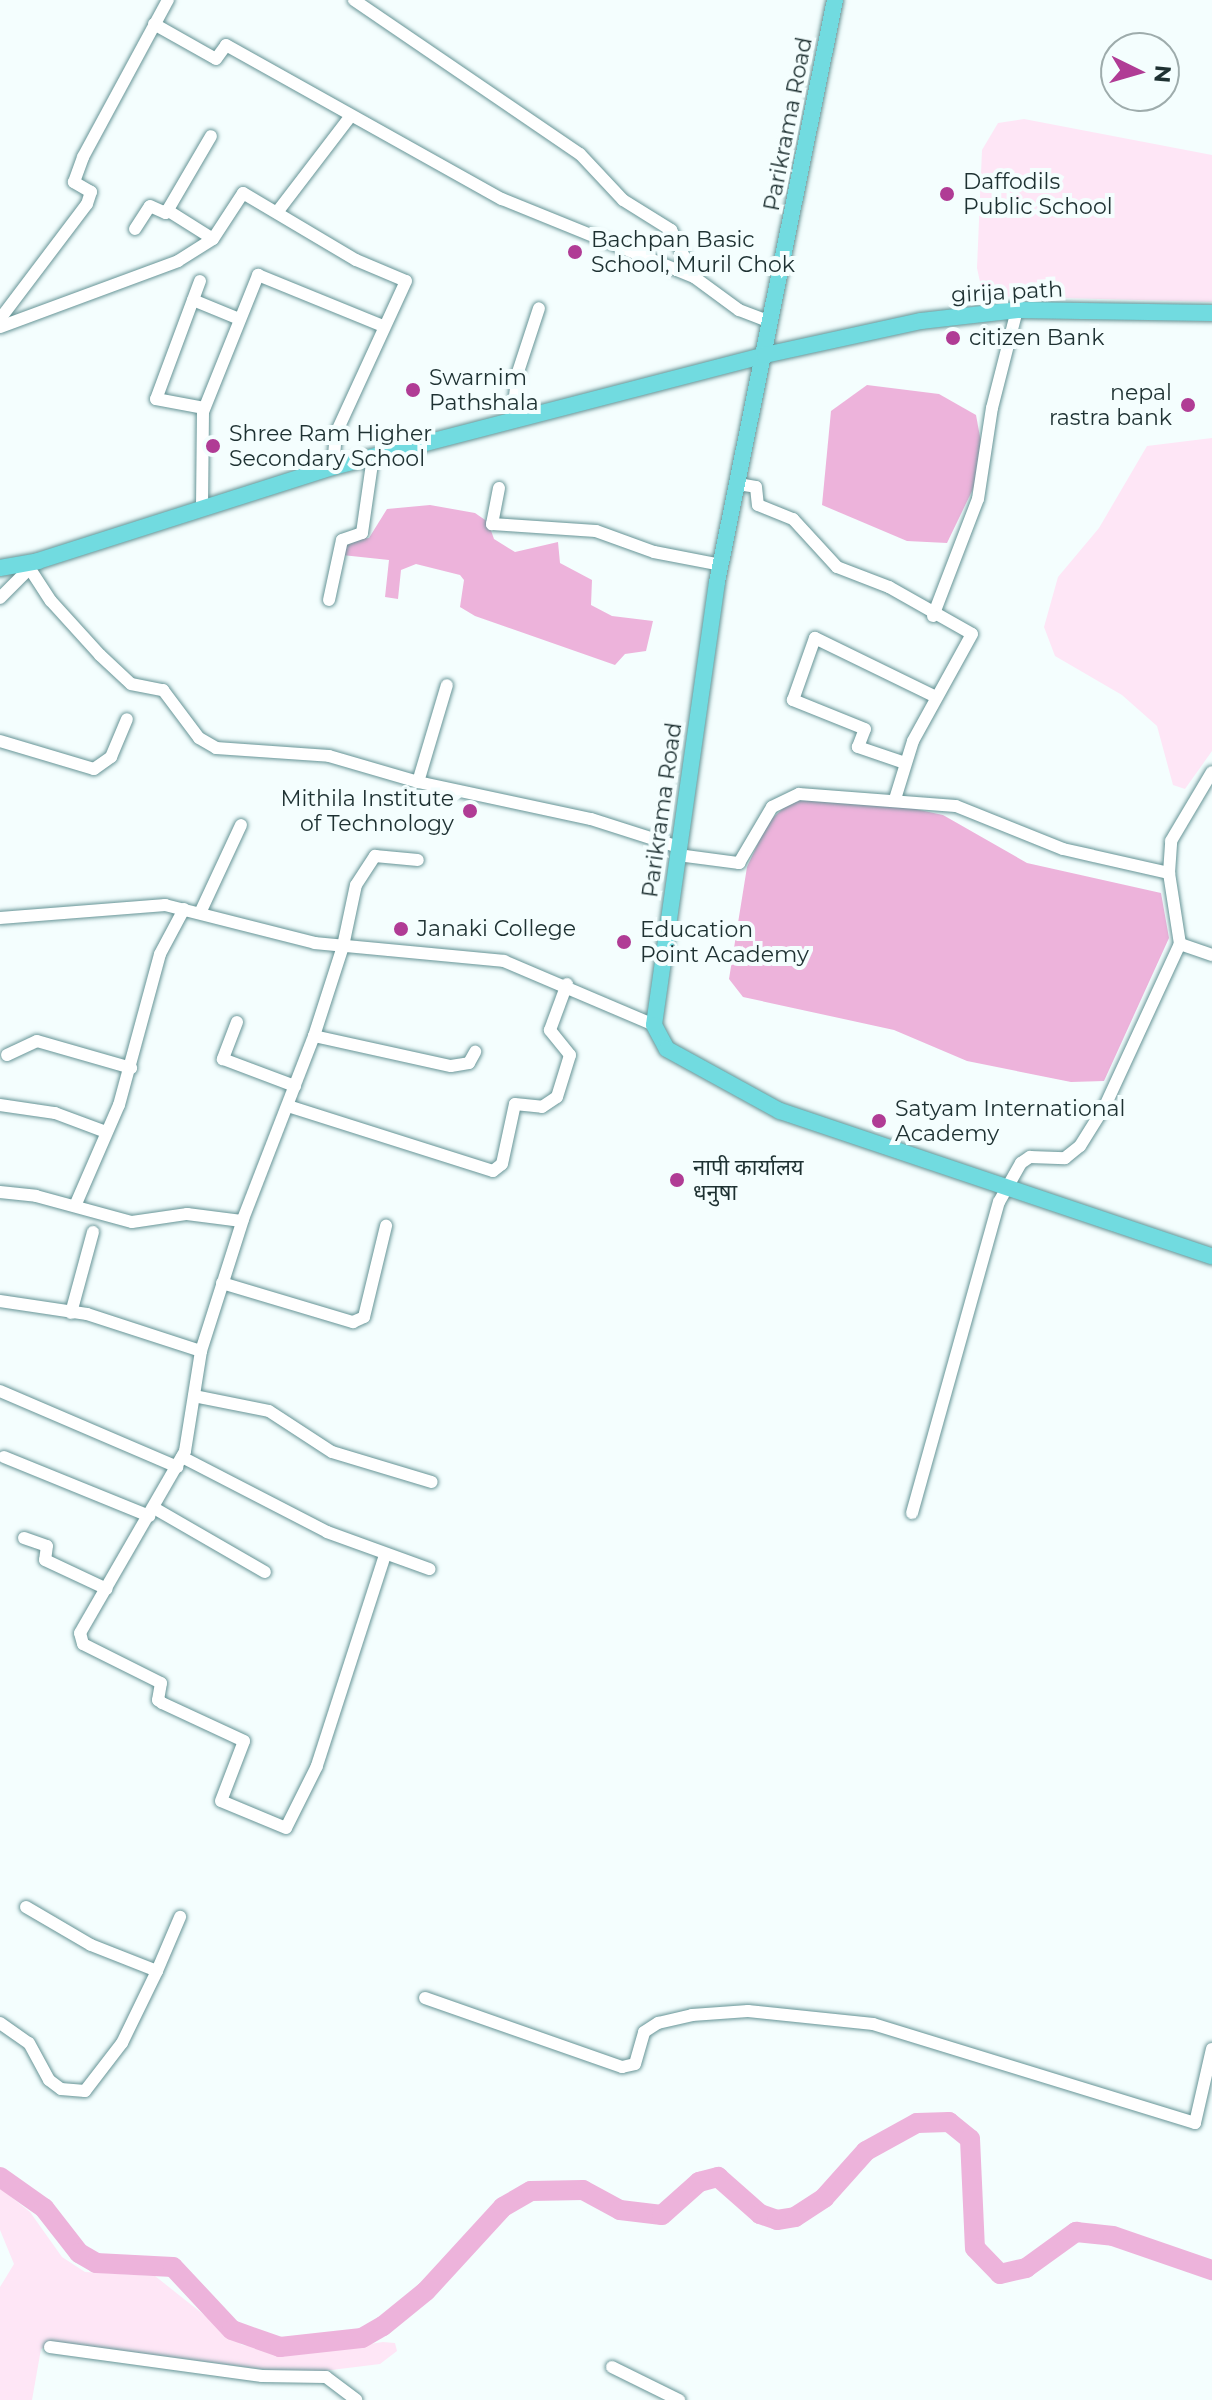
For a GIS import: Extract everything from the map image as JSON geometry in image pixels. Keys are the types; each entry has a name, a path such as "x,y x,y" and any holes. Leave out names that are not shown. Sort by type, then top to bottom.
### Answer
{"main road":[{"name":"Parikrama Road","path":"654,1025 721,565 835,0"},
{"name":"girija path","path":"0,568 34,565 202,507 333,467 765,355 921,321 1017,310 1212,313"},
{"path":"654,1025 667,1049 780,1111 1212,1256"}],"street":[{"path":"0,319 87,204 91,192 74,182 83,157 168,0"},
{"path":"354,0 590,161 623,200 671,230 694,277"},
{"path":"154,24 216,59 226,45 349,118 538,216 694,277 739,310 771,322"},
{"path":"278,211 349,118"},
{"path":"167,210 211,136"},
{"path":"0,327 158,269 213,239 243,193 356,260 406,281 336,433 333,467"},
{"path":"135,229 150,206 167,210 213,239"},
{"path":"202,507 204,408 258,275 383,326"},
{"path":"200,281 156,399 204,408"},
{"path":"193,300 239,319"},
{"path":"512,420 518,372 539,308"},
{"path":"933,616 978,499 992,408 1017,310"},
{"path":"329,600 342,540 362,533 373,457"},
{"path":"738,484 756,487 758,505 793,519 837,567 889,587 933,616 972,634 936,697 905,763 895,799"},
{"path":"499,488 492,524 596,531 654,552 721,565"},
{"path":"0,598 34,565 51,601 100,655 131,684 163,690 208,744 225,751 329,756 418,782 591,819 678,851 739,863 772,807 799,794 956,806 1063,849 1169,873"},
{"path":"905,763 858,747 865,729 793,700 815,638 936,697"},
{"path":"418,782 447,685"},
{"path":"0,741 94,769 111,757 127,719"},
{"path":"912,1513 999,1202 1021,1163 1030,1157 1065,1158 1080,1146 1105,1106 1180,944 1169,873 1171,841 1212,772"},
{"path":"200,913 241,825"},
{"path":"385,1555 317,1766 286,1828 221,1801 244,1741 162,1703 158,1700 161,1683 83,1644 80,1633 180,1462 201,1351 242,1221 314,1036 343,946 356,885 368,859 418,860"},
{"path":"0,918 134,905 184,909 286,938 504,961 567,984 654,1025"},
{"path":"75,1206 131,1068 160,954 184,909"},
{"path":"1180,944 1212,955"},
{"path":"288,1106 493,1171 502,1164 515,1104 542,1107 557,1097 570,1055 550,1030 567,984"},
{"path":"237,1022 223,1059 295,1086"},
{"path":"314,1036 451,1066 469,1063 475,1052"},
{"path":"7,1055 37,1041 131,1068"},
{"path":"0,1105 55,1113 106,1132"},
{"path":"0,1192 75,1206 132,1222 187,1214 242,1221"},
{"path":"222,1283 353,1322 364,1317 386,1226"},
{"path":"71,1313 93,1232"},
{"path":"0,1301 71,1313 201,1351"},
{"path":"0,1391 180,1462 327,1532 429,1569"},
{"path":"194,1396 269,1411 332,1452 432,1482"},
{"path":"4,1457 152,1512 265,1572"},
{"path":"24,1538 47,1546 45,1560 107,1589"},
{"path":"26,1907 91,1945 157,1971"},
{"path":"0,2023 29,2043 49,2080 61,2089 85,2091 122,2043 180,1917"},
{"path":"425,1998 622,2067 635,2064 644,2032 658,2023 692,2015 748,2011 873,2024 1195,2123 1212,2049"},
{"path":"50,2347 262,2376 326,2377 356,2400"},
{"path":"612,2367 679,2400"}],"shaded area":[{"path":"1024,119 1212,155 1212,302 983,296 977,268 982,150 998,123"},
{"path":"867,385 939,394 976,415 985,464 947,543 907,541 822,505 831,411"},
{"path":"1212,438 1212,751 1185,789 1173,785 1157,726 1122,695 1055,656 1044,627 1058,577 1099,528 1147,446"},
{"path":"430,505 475,513 488,522 494,539 515,552 558,542 560,563 592,580 591,605 612,616 653,621 646,651 625,654 615,665 475,616 460,607 464,580 460,575 416,564 401,570 398,599 385,597 389,560 342,555 347,540 369,538 387,509"},
{"path":"845,794 943,815 1027,863 1161,893 1169,938 1104,1081 1071,1082 967,1061 894,1030 743,997 729,979 747,867 768,822 796,797"},
{"path":"0,2188 30,2212 62,2257 85,2272 155,2276 242,2345 305,2354 383,2342 395,2343 397,2351 380,2364 299,2374 56,2342 41,2349 32,2400 0,2400 0,2287 14,2264 0,2230"}],"waterway":[{"path":"0,2177 44,2208 79,2253 96,2263 173,2267 232,2330 280,2347 362,2338 383,2326 426,2291 503,2207 531,2191 583,2190 620,2210 662,2215 699,2182 718,2177 760,2214 777,2220 795,2217 824,2198 866,2151 917,2123 949,2122 970,2139 975,2248 1000,2274 1026,2268 1076,2232 1113,2236 1212,2270"}],"place":[{"name":"Daffodils Public School","path":"947,194"},
{"name":"Bachpan Basic School, Muril Chok","path":"575,252"},
{"name":"citizen Bank","path":"953,338"},
{"name":"Swarnim Pathshala","path":"413,390"},
{"name":"nepal rastra bank","path":"1188,405"},
{"name":"Shree Ram Higher Secondary School","path":"213,446"},
{"name":"Mithila Institute of Technology","path":"470,811"},
{"name":"Janaki College","path":"401,929"},
{"name":"Education Point Academy","path":"624,942"},
{"name":"Satyam International Academy","path":"879,1121"},
{"name":"नापी कार्यालय धनुषा","path":"677,1180"}]}
